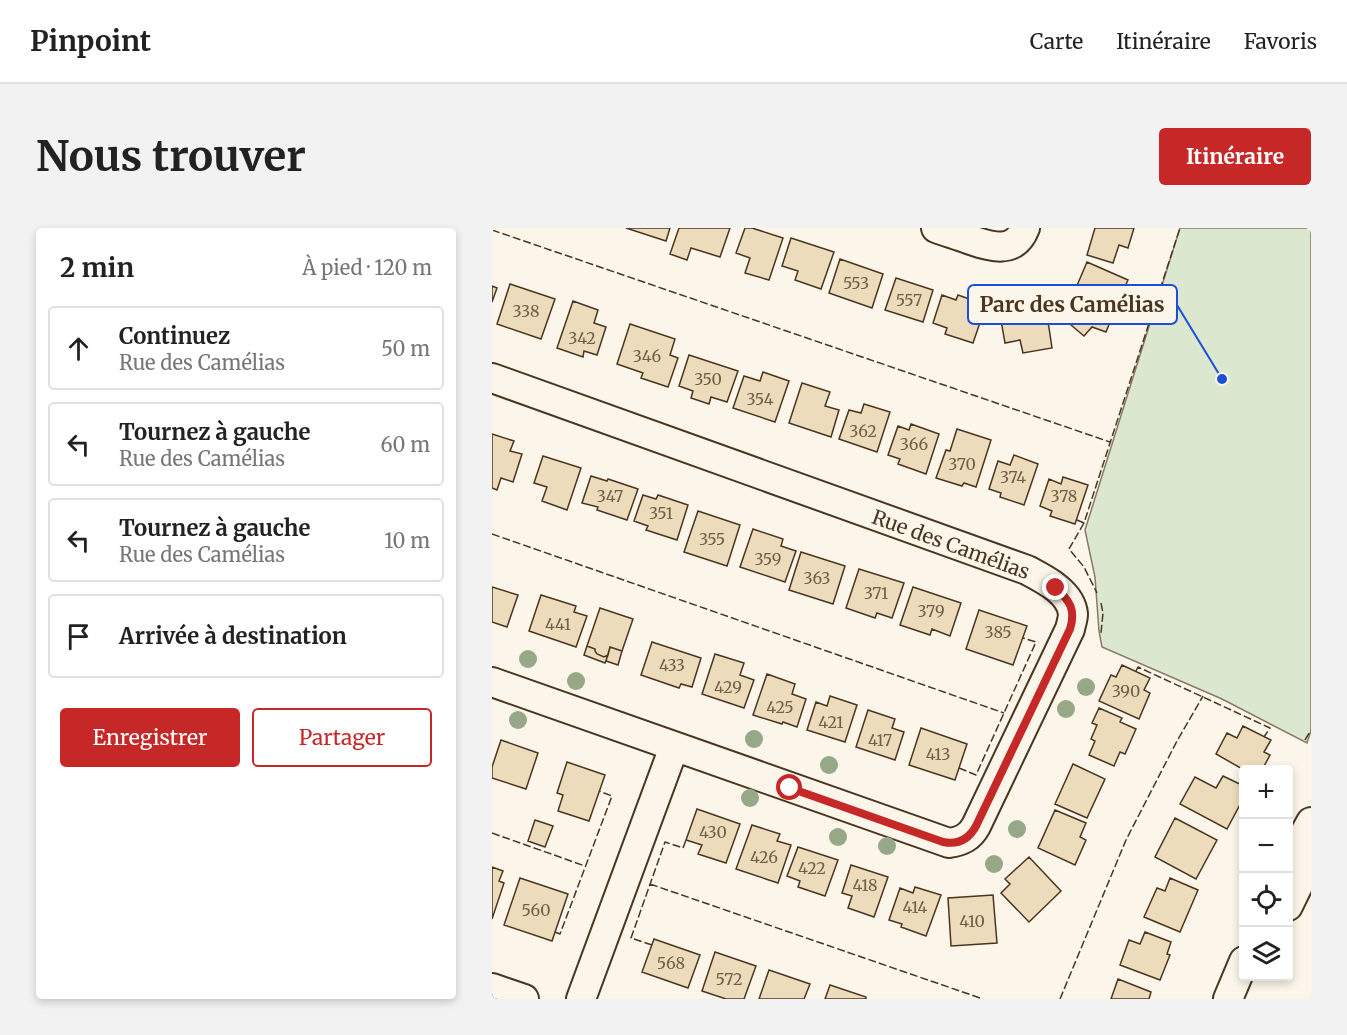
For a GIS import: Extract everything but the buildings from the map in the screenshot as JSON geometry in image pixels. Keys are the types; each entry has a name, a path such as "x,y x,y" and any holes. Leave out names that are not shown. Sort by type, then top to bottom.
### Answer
{"street":[{"path":"936,228 993,247 1009,246 1016,241 1025,228"},
{"name":"Rue des Camélias","path":"492,378 1027,570 1056,588 1071,606 1073,614 1070,629 976,826 972,833 959,842 943,842 492,682"},
{"path":"581,999 674,747"},
{"path":"1293,891 1303,860 1311,822"},
{"path":"1228,999 1239,973"},
{"path":"1248,999 1255,981"},
{"path":"492,988 524,999"}],"green space":[{"path":"1180,228 1311,228 1311,731 1307,743 1222,699 1102,647 1095,577 1085,530"}],"fence":[{"path":"1077,520 1084,523 1180,228"},
{"path":"492,230 1110,442"},
{"path":"1084,523 1069,549 1084,567 1097,593"},
{"path":"492,534 1004,713"},
{"path":"1101,603 1103,613 1101,633"},
{"path":"959,768 976,775 1036,642 1023,638"},
{"path":"1136,671 1138,667 1270,728 1264,737"},
{"path":"1060,999 1126,840 1203,696"},
{"path":"1305,740 1311,730"},
{"path":"555,932 560,934 612,796 599,791"},
{"path":"492,833 585,866"},
{"path":"652,945 631,938 665,842 683,848 686,840"},
{"path":"650,884 983,999"}],"place":[{"name":"Parc des Camélias","path":"1222,379"}],"route":[{"path":"790,788 943,842 959,842 965,839 976,826 1070,629 1073,614 1071,606 1056,588"}]}
